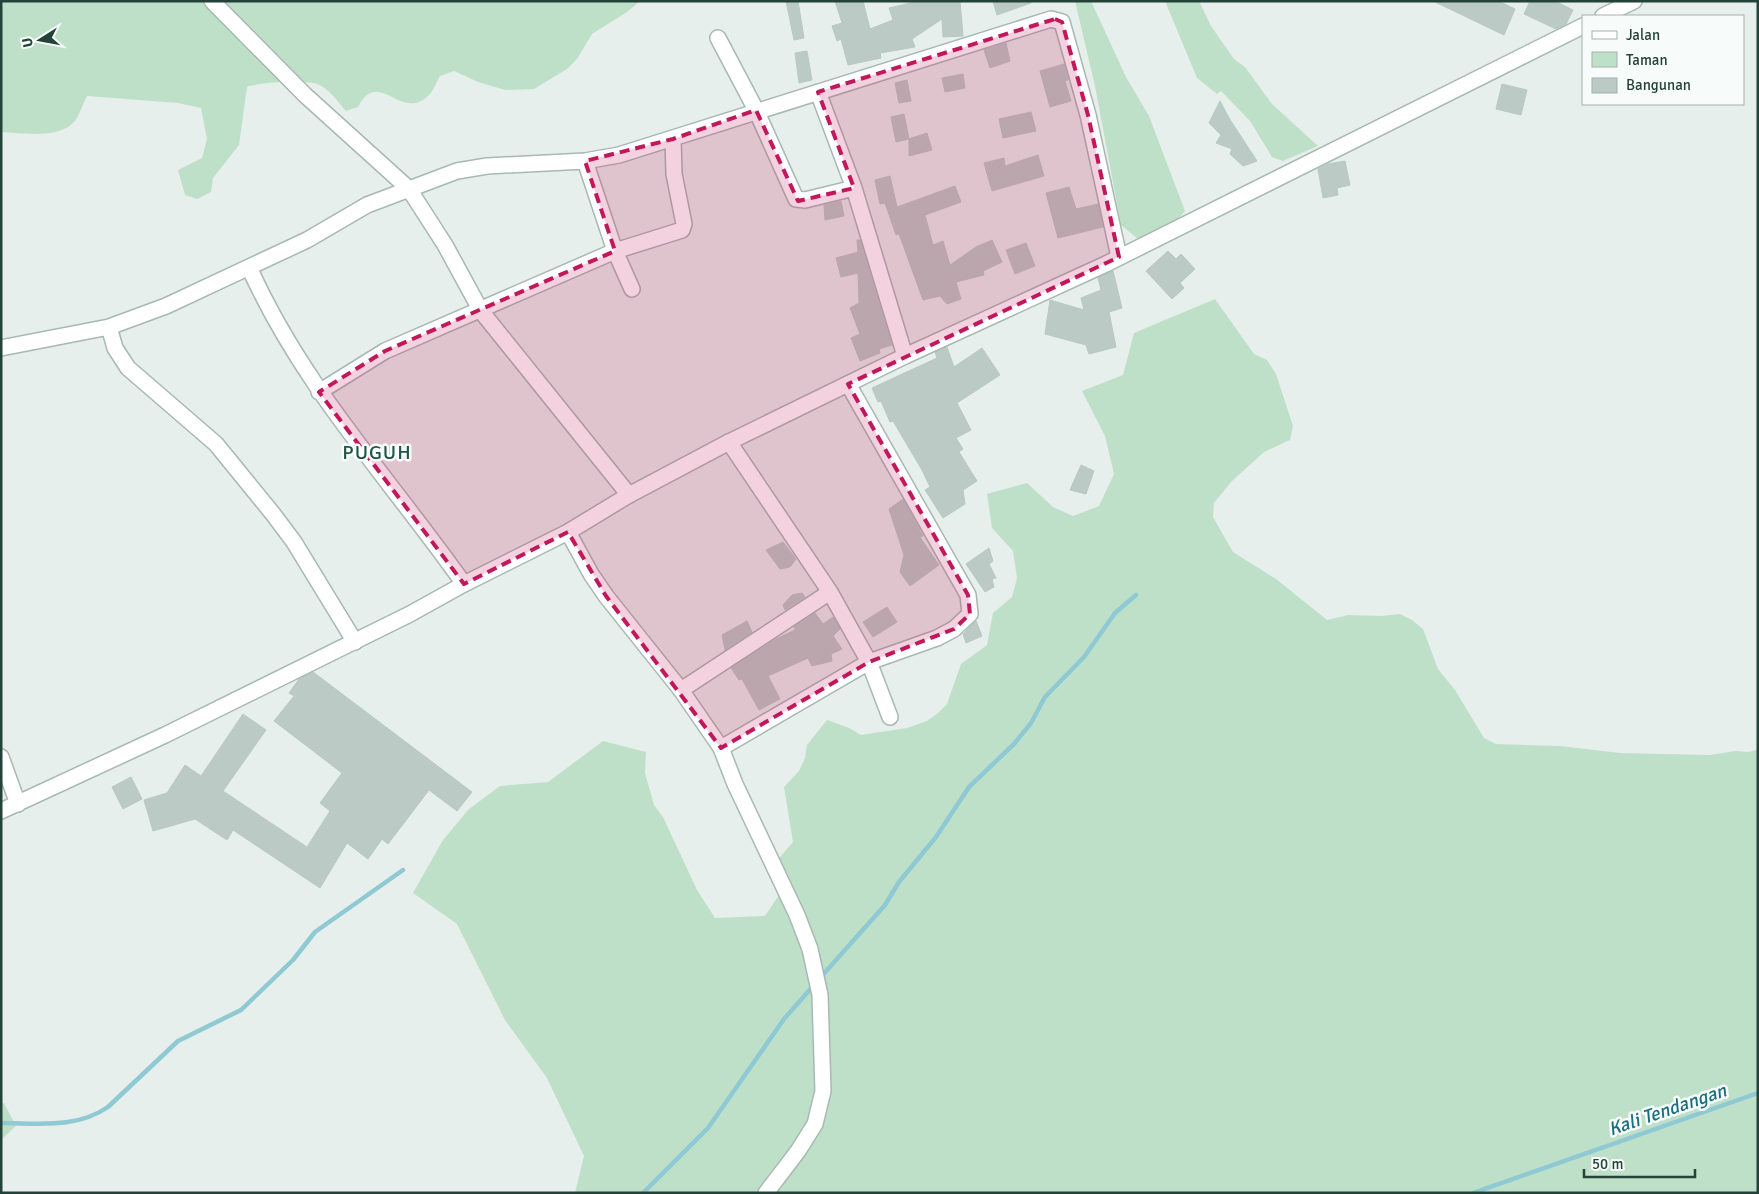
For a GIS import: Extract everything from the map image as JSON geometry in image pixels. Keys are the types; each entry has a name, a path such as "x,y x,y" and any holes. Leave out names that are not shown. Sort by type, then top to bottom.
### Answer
{"street":[{"path":"212,1 305,95 409,189 445,245 481,310 629,495"},
{"path":"1605,15 1634,1"},
{"path":"1,348 109,326 166,306 307,240 367,205 456,171 472,168 585,161 619,154 673,139 756,110 1051,19 1062,22 1088,115 1119,257"},
{"path":"1,811 355,642 464,584 568,532 629,495 729,442 905,356 1001,314 1119,257 1582,26"},
{"path":"718,38 756,110 796,199 805,200 854,188"},
{"path":"818,92 854,188 905,356"},
{"path":"319,392 385,352 615,252 682,230 684,224 674,174 673,139"},
{"path":"585,161 615,252 632,290"},
{"path":"249,267 277,323 319,392 423,526 464,584"},
{"path":"109,326 115,348 128,368 216,444 273,514 298,549 355,642"},
{"path":"721,748 869,662 937,638 954,629 970,614 971,606 968,595 932,528 848,384"},
{"path":"729,442 830,592 869,662 890,717"},
{"path":"568,532 591,574 606,596 681,690 721,748 735,784 797,915 810,949 820,996 823,1091 815,1124 798,1152 766,1193"},
{"path":"681,690 830,592"},
{"path":"1,757 18,804"}],"highlighted area":[{"path":"1055,19 1062,22 1088,115 1119,257 848,384 968,595 970,614 954,629 869,662 721,748 606,596 568,532 464,584 319,392 385,351 615,251 585,161 673,139 756,110 798,201 854,188 818,92"}],"green space":[{"path":"1,1 640,1 627,12 592,34 577,59 567,69 534,89 505,90 478,82 454,71 440,76 430,94 418,102 408,103 382,93 374,92 366,96 358,107 346,111 329,92 317,84 282,82 247,87 239,145 213,178 211,192 197,199 185,195 178,170 202,158 207,139 201,108 178,103 87,96 77,118 66,128 39,134 1,132"},
{"path":"1075,1 1091,1 1126,77 1149,116 1185,211 1173,225 1138,239 1121,225 1095,86"},
{"path":"1165,1 1199,1 1211,26 1234,59 1245,67 1272,104 1318,146 1283,161 1272,157 1250,121 1221,91 1217,94 1197,78"},
{"path":"1215,299 1254,354 1267,360 1276,374 1293,426 1290,440 1264,452 1232,481 1214,503 1213,517 1233,552 1276,579 1327,620 1348,615 1381,616 1400,614 1412,620 1423,629 1438,669 1455,690 1484,738 1496,744 1560,746 1620,753 1709,755 1736,751 1749,752 1758,749 1758,1193 575,1193 584,1156 547,1078 505,1020 457,924 413,893 443,840 469,809 500,786 548,782 603,741 646,752 645,773 654,805 663,817 697,890 715,918 765,916 779,895 767,872 793,842 784,787 799,771 805,758 807,745 827,720 849,728 861,735 907,728 927,721 947,704 961,664 987,645 993,613 1012,597 1017,578 1013,551 992,528 987,494 1027,483 1053,507 1073,516 1099,506 1114,474 1105,436 1082,391 1123,375 1134,333"},
{"path":"4,1103 16,1126 1,1140 1,1104"}],"building":[{"path":"786,1 798,1 804,38 794,40"},
{"path":"835,1 863,1 870,29 893,20 889,8 919,1 960,1 963,36 943,37 942,19 912,39 915,47 880,53 881,58 848,65 841,39 837,41 832,26 842,23"},
{"path":"993,1 1031,1 1031,3 997,15"},
{"path":"1433,1 1498,1 1515,9 1504,35"},
{"path":"1530,1 1555,1 1573,10 1566,24 1556,29 1524,14"},
{"path":"1006,43 1010,61 990,68 984,50"},
{"path":"807,51 812,80 799,83 795,53"},
{"path":"1064,64 1068,80 1065,81 1071,101 1050,107 1040,71"},
{"path":"963,74 965,88 945,92 942,78"},
{"path":"907,80 911,101 899,103 895,83"},
{"path":"1502,84 1527,90 1521,115 1496,109"},
{"path":"1220,101 1257,161 1243,166 1230,154 1232,149 1216,143 1221,135 1209,123"},
{"path":"1031,112 1036,131 1003,138 999,119"},
{"path":"904,114 909,139 896,142 891,117"},
{"path":"927,133 932,150 909,156 909,139"},
{"path":"1038,155 1044,176 992,191 984,163 1004,158 1005,166"},
{"path":"1345,161 1350,185 1337,188 1338,195 1323,198 1318,169 1328,164"},
{"path":"890,176 897,207 955,186 961,202 925,215 933,245 943,241 950,265 976,247 992,240 1002,262 983,271 984,275 956,282 961,299 947,304 940,296 923,300 899,234 896,235 885,203 880,204 875,180"},
{"path":"1069,187 1076,209 1098,204 1103,227 1058,238 1046,193"},
{"path":"841,201 844,216 825,220 824,205"},
{"path":"857,240 860,240 892,345 879,349 880,353 860,361 851,338 860,334 850,308 859,303 858,273 841,277 836,258 858,252"},
{"path":"1026,243 1035,266 1015,274 1006,250"},
{"path":"1168,251 1176,259 1181,254 1195,269 1180,283 1184,288 1172,299 1146,271"},
{"path":"1113,271 1122,308 1109,312 1116,347 1089,354 1086,345 1045,334 1050,300 1084,310 1081,298 1101,290 1098,278"},
{"path":"947,347 954,367 982,348 1000,375 957,403 971,430 956,438 963,449 959,452 977,481 963,490 965,504 943,518 925,490 930,487 922,470 893,421 890,422 881,401 878,402 872,388 937,358 935,352"},
{"path":"1081,465 1094,471 1086,494 1070,490"},
{"path":"903,499 923,536 920,537 939,565 910,586 900,572 904,555 889,509"},
{"path":"783,542 796,559 790,567 780,569 766,550"},
{"path":"989,548 993,561 989,564 996,578 992,579 994,587 985,592 966,564"},
{"path":"802,593 805,597 785,610 783,605 792,595"},
{"path":"887,607 897,622 873,637 863,622"},
{"path":"815,613 823,624 833,617 840,629 833,636 842,649 831,654 832,661 812,666 808,658 768,676 780,699 759,710 742,679 739,680 731,668 776,639 795,630 794,627"},
{"path":"747,621 752,632 725,650 722,635"},
{"path":"976,621 982,636 966,643 963,634"},
{"path":"313,672 472,792 457,811 429,790 388,844 382,839 368,859 347,843 320,888 233,830 227,840 195,819 153,831 144,800 167,793 185,765 201,776 243,714 266,730 223,791 307,847 330,811 320,803 342,773 274,721 294,696 289,693 299,679"},
{"path":"131,777 142,799 123,809 112,787"}],"waterway":[{"path":"820,978 885,905 899,882 936,837 969,787 1014,744 1031,723 1045,697 1084,657 1115,613 1136,595"},
{"path":"1,1123 43,1124 70,1122 96,1114 108,1107 178,1041 241,1010 293,960 315,932 403,870"},
{"path":"643,1193 708,1128 784,1019 814,985"},
{"name":"Kali Tendangan","path":"1473,1193 1758,1093"}],"district":[{"name":"PUGUH","path":"377,452"}]}
